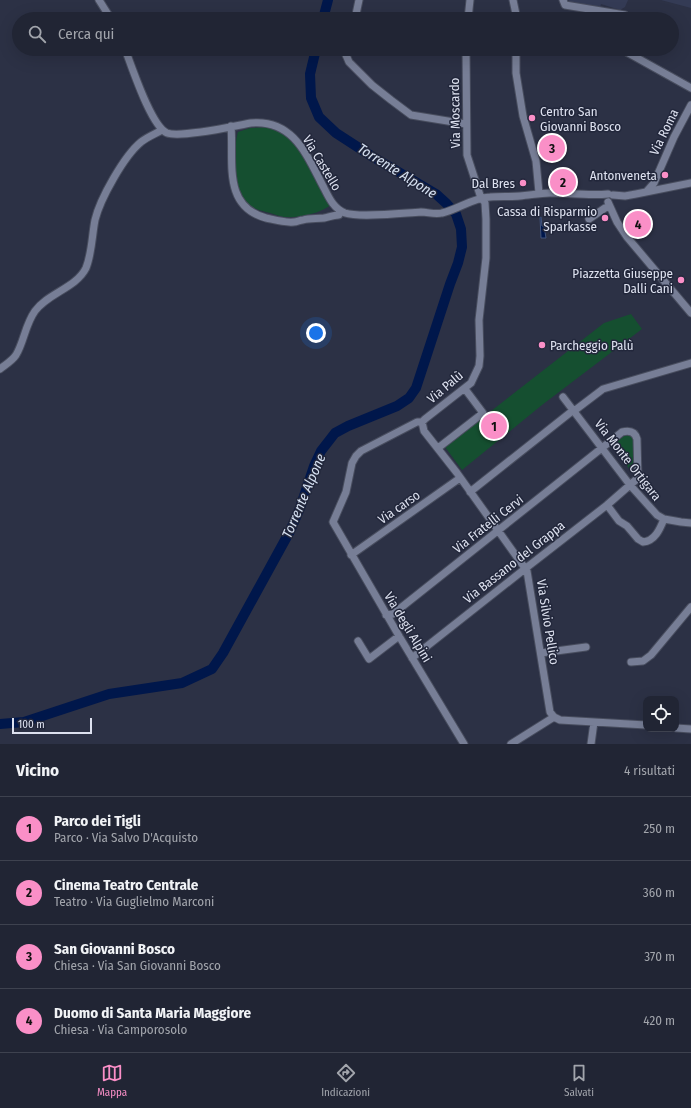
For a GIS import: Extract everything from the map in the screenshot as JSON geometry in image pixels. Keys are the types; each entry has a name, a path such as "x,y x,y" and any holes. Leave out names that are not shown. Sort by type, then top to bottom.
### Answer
{"street":[{"path":"99,0 107,12"},
{"path":"356,12 359,0"},
{"path":"469,12 470,0"},
{"path":"513,0 516,12"},
{"path":"563,0 565,5 607,12"},
{"path":"128,56 151,114 162,130 172,134 186,134 231,126"},
{"path":"346,56 349,62 372,85 412,115 466,124"},
{"name":"Via Moscardo","path":"466,56 467,155 482,198"},
{"path":"516,56 516,73 523,116 536,161 539,193"},
{"path":"634,56 691,88"},
{"name":"Via Roma","path":"647,191 654,182 674,137 691,105"},
{"name":"Via Castello","path":"340,210 339,215 294,222 278,221 266,218 250,210 242,203 232,183 231,126 267,122 283,128 297,142 332,202 340,210 347,214 419,212 440,214 465,203 482,198 521,196 539,193 591,194 609,200"},
{"path":"0,369 15,356 19,349 27,325 36,310 78,277 85,268 100,204 128,158 141,143 162,130"},
{"path":"589,219 609,200 691,183"},
{"name":"Via Palù","path":"333,522 346,492 352,463 356,456 371,445 417,422 422,422 471,383 476,373 479,366 480,356 479,320 486,258 487,234 485,203 482,198"},
{"path":"609,200 614,216 627,238 691,313"},
{"path":"470,492 571,412 604,389 691,363"},
{"path":"438,448 483,413 465,388"},
{"name":"Via Monte Ortigara","path":"563,397 603,447 630,485 657,515 664,519 691,523"},
{"name":"Via Silvio Pellico","path":"422,422 424,431 526,568 550,712 554,716"},
{"name":"Via Fratelli Cervi","path":"386,615 393,614 622,432 631,432 635,434 637,439 638,478 630,485"},
{"name":"Via carso","path":"351,554 460,478"},
{"name":"Via Bassano del Grappa","path":"412,658 607,505 630,485"},
{"path":"607,505 619,521 627,526 638,539 643,542 650,541 656,535 664,519"},
{"name":"Via degli Alpini","path":"333,522 386,615 464,744"},
{"path":"631,662 643,660 651,655 691,607"},
{"path":"358,641 369,659 399,636"},
{"path":"541,653 586,647"},
{"path":"510,744 554,716 560,720 643,725"},
{"path":"591,744 594,722"},
{"path":"679,728 691,729"}],"shaded area":[{"path":"568,0 628,0 625,7 620,10 601,4 600,8 570,2"},
{"path":"661,0 691,0 691,8"}],"green space":[{"path":"269,127 286,136 302,153 331,205 315,213 302,216 282,217 253,208 246,203 239,189 237,179 235,148 238,132 250,128"},
{"path":"631,314 642,329 542,405 462,470 445,447 604,323"},
{"path":"628,433 634,436 636,466 630,470 612,445"}],"water":[{"path":"540,217 542,226 544,226 546,238 541,238"}],"waterway":[{"name":"Torrente Alpone","path":"325,12 328,0"},
{"name":"Torrente Alpone","path":"0,724 24,722 109,694 182,683 212,669 223,653 290,531 321,451 335,433 348,426 397,406 409,398 416,388 458,263 462,247 461,229 456,214 436,194 373,157 336,133 319,117 311,98 310,74 314,56"}],"place":[{"name":"Centro San Giovanni Bosco","path":"532,118"},
{"name":"San Giovanni Bosco","path":"552,148"},
{"name":"Antonveneta","path":"665,175"},
{"name":"Cinema Teatro Centrale","path":"563,182"},
{"name":"Dal Bres","path":"523,183"},
{"name":"Cassa di Risparmio Sparkasse","path":"605,218"},
{"name":"Duomo di Santa Maria Maggiore","path":"638,224"},
{"name":"Piazzetta Giuseppe Dalli Cani","path":"681,280"},
{"name":"Parcheggio Palù","path":"542,345"},
{"name":"Parco dei Tigli","path":"494,426"}]}
